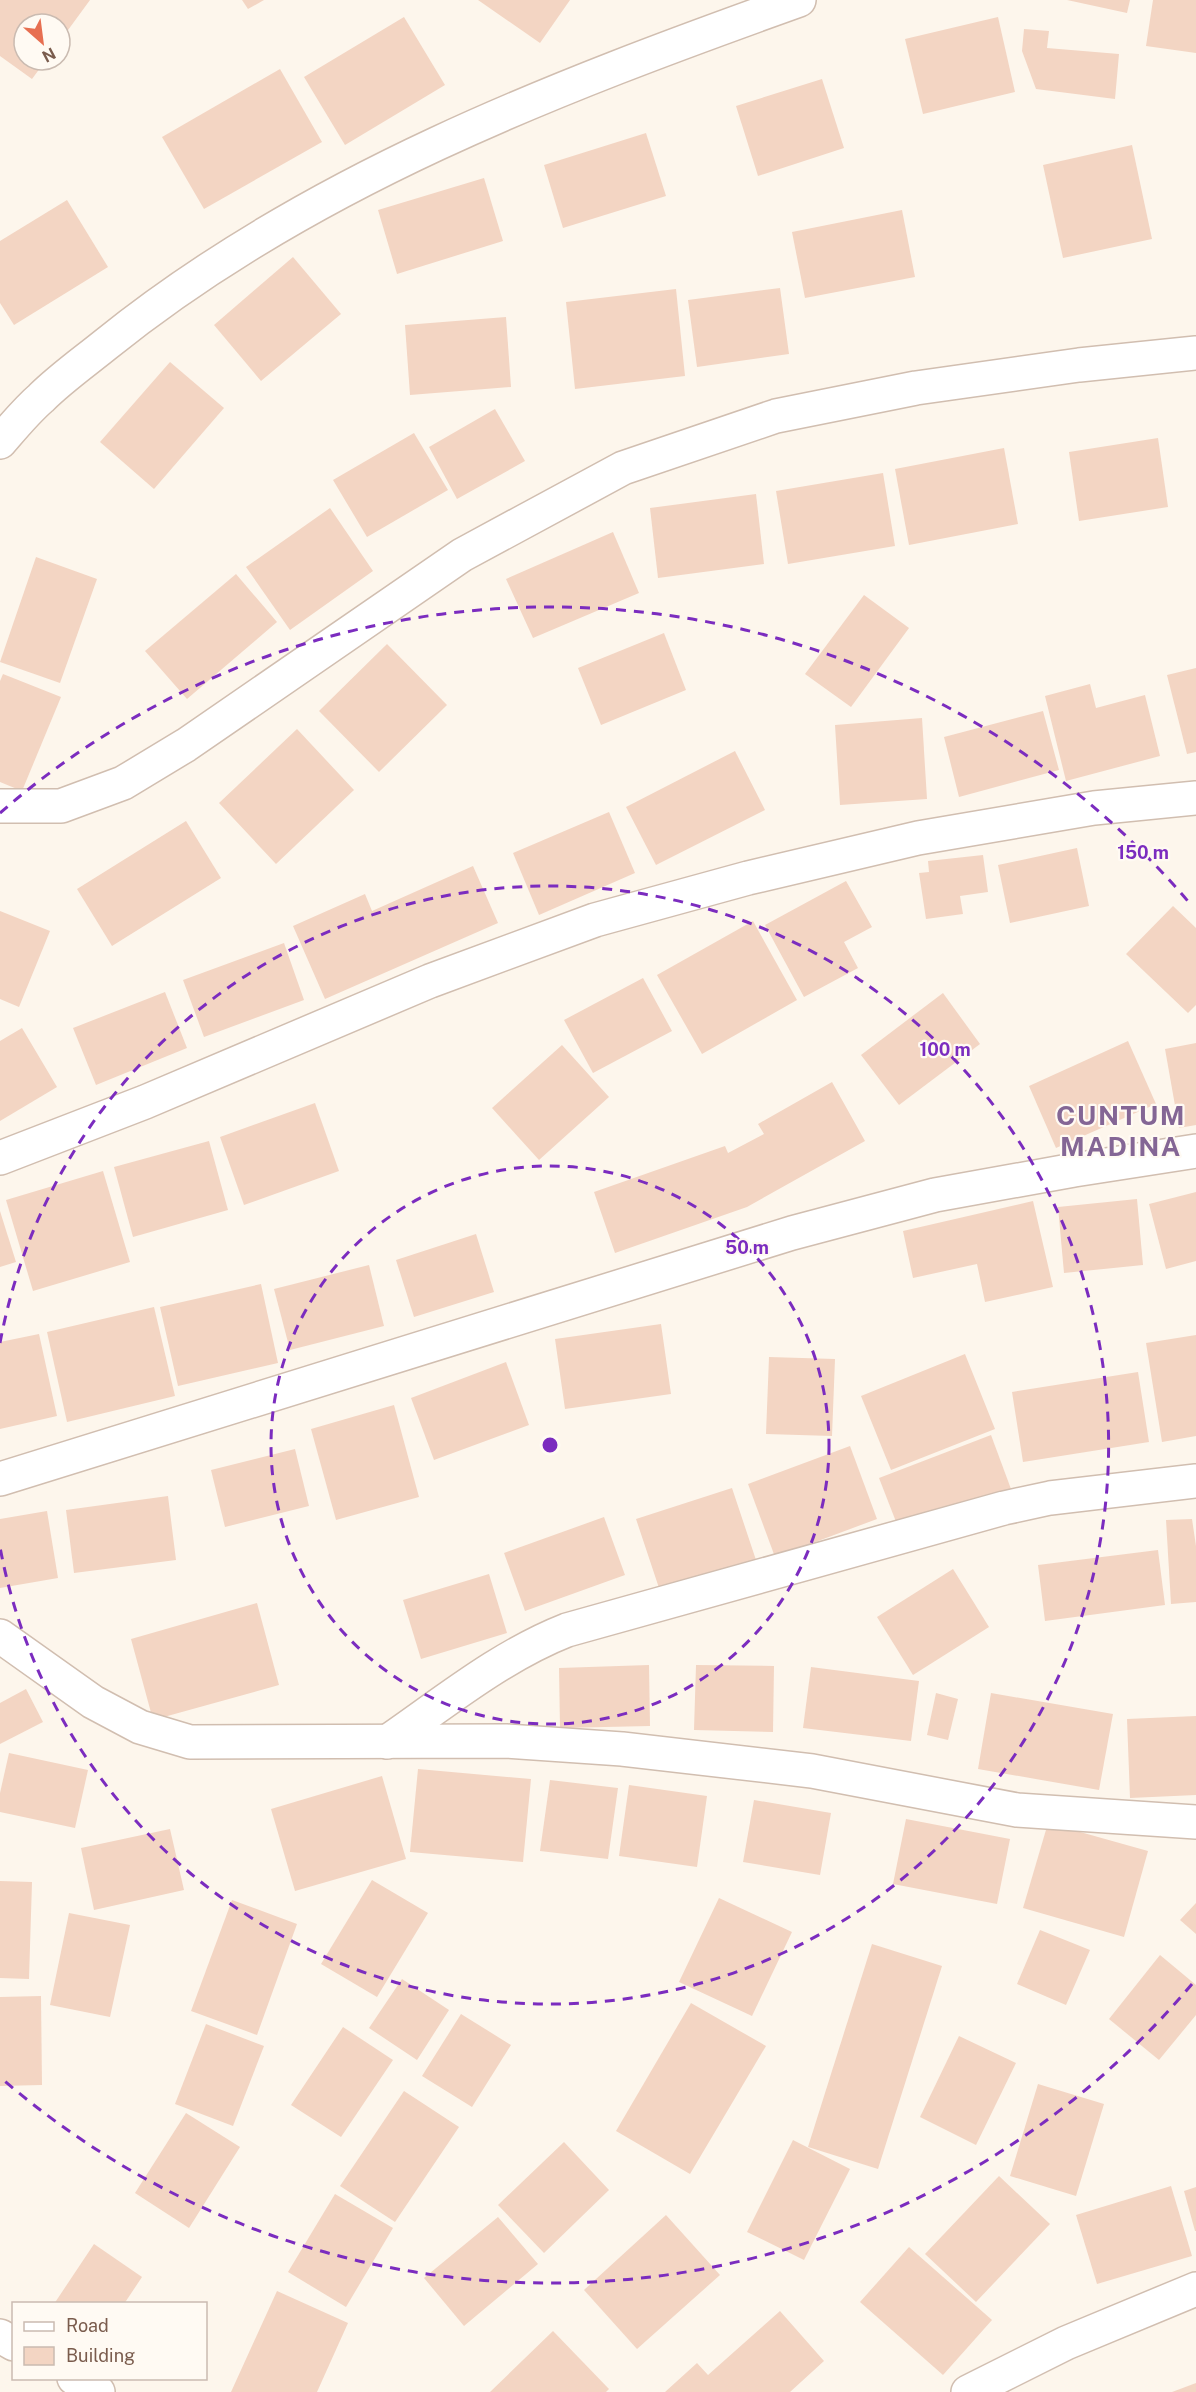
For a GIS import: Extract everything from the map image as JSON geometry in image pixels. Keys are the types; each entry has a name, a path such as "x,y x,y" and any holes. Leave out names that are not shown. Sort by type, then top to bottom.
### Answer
{"street":[{"path":"0,442 41,397 154,306 252,241 361,181 522,105 672,46 799,0"},
{"path":"0,806 61,807 123,783 186,745 462,555 623,468 776,416 916,387 1079,365 1196,353"},
{"path":"0,1158 145,1102 430,981 595,920 748,878 918,838 1094,808 1196,798"},
{"path":"0,1479 792,1233 935,1195 1196,1151"},
{"path":"387,1742 495,1667 536,1642 567,1630 1004,1508 1050,1498 1196,1480"},
{"path":"0,1635 93,1702 140,1727 190,1742 506,1741 622,1749 812,1771 1017,1810 1196,1822"},
{"path":"968,2392 1066,2343 1196,2289"},
{"path":"76,2380 98,2392"}],"building":[{"path":"0,0 90,0 72,25 72,12 12,12 12,65 0,56"},
{"path":"242,0 264,0 248,9"},
{"path":"478,0 570,0 540,43"},
{"path":"1067,0 1130,0 1127,13"},
{"path":"1153,0 1196,0 1196,53 1146,46"},
{"path":"404,17 445,85 345,145 304,77"},
{"path":"998,17 1015,92 923,114 905,39"},
{"path":"1024,29 1049,31 1047,48 1119,54 1115,99 1036,89 1022,51"},
{"path":"280,69 322,142 204,209 162,137"},
{"path":"22,72 37,72 32,79"},
{"path":"822,79 844,148 758,176 736,106"},
{"path":"646,133 666,196 563,228 544,165"},
{"path":"1132,145 1152,239 1063,258 1043,165"},
{"path":"484,178 503,241 397,274 378,210"},
{"path":"67,200 108,267 14,325 0,303 0,241"},
{"path":"902,210 915,277 805,298 792,232"},
{"path":"293,257 341,314 261,381 214,325"},
{"path":"780,288 789,354 697,367 688,300"},
{"path":"676,289 685,376 575,389 566,302"},
{"path":"506,317 511,387 410,395 405,325"},
{"path":"170,362 224,408 154,489 100,442"},
{"path":"495,409 525,461 457,499 429,447"},
{"path":"414,433 448,490 367,537 333,480"},
{"path":"1158,438 1168,507 1079,521 1069,452"},
{"path":"1004,448 1018,524 909,545 895,469"},
{"path":"883,473 895,546 788,564 776,491"},
{"path":"756,494 764,564 658,578 650,508"},
{"path":"330,508 373,571 290,630 246,567"},
{"path":"613,532 639,593 533,638 506,579"},
{"path":"36,557 97,579 60,683 0,662"},
{"path":"236,574 277,622 187,699 145,651"},
{"path":"864,595 909,628 851,707 805,674"},
{"path":"664,633 686,690 601,725 578,668"},
{"path":"387,644 447,705 379,772 319,711"},
{"path":"1196,668 1196,752 1187,754 1167,675"},
{"path":"3,674 61,697 22,791 0,782 0,681"},
{"path":"1090,684 1096,708 1145,695 1160,756 1066,781 1045,696"},
{"path":"1043,711 1059,770 959,797 944,737"},
{"path":"922,718 927,799 840,805 835,725"},
{"path":"297,729 354,790 276,864 219,803"},
{"path":"735,751 765,810 656,865 626,807"},
{"path":"609,812 635,873 539,915 513,853"},
{"path":"186,821 221,878 112,946 77,889"},
{"path":"1077,848 1089,906 1010,923 998,865"},
{"path":"983,855 988,892 960,896 963,914 926,919 919,873 929,872 928,861"},
{"path":"473,866 498,923 325,999 293,926 365,894 372,911"},
{"path":"846,881 872,927 844,942 858,968 804,997 765,925"},
{"path":"1173,906 1196,928 1196,1005 1188,1013 1126,954"},
{"path":"0,911 50,931 19,1007 0,999"},
{"path":"753,921 797,1000 702,1054 657,975"},
{"path":"284,943 304,1000 204,1037 183,980"},
{"path":"643,978 672,1031 593,1073 564,1020"},
{"path":"165,992 187,1048 96,1085 73,1028"},
{"path":"943,993 980,1044 899,1105 861,1055"},
{"path":"22,1028 57,1087 0,1121 0,1041"},
{"path":"1128,1041 1156,1104 1056,1148 1029,1086"},
{"path":"1196,1043 1196,1125 1179,1128 1165,1049"},
{"path":"562,1045 609,1097 539,1160 492,1108"},
{"path":"832,1082 865,1141 747,1207 615,1253 594,1192 725,1146 728,1153 764,1134 758,1124"},
{"path":"315,1103 339,1171 244,1205 220,1137"},
{"path":"209,1141 228,1210 133,1237 114,1167"},
{"path":"103,1171 130,1262 33,1291 6,1200"},
{"path":"1196,1192 1196,1261 1166,1269 1149,1204"},
{"path":"1137,1199 1143,1265 1064,1273 1058,1207"},
{"path":"1033,1201 1053,1287 985,1302 977,1264 913,1278 903,1231"},
{"path":"0,1211 16,1262 0,1267"},
{"path":"476,1234 494,1292 414,1317 396,1260"},
{"path":"369,1265 384,1326 290,1350 274,1289"},
{"path":"261,1284 278,1363 178,1386 160,1307"},
{"path":"154,1307 175,1396 67,1422 47,1332"},
{"path":"661,1324 671,1394 565,1409 555,1339"},
{"path":"39,1334 57,1416 0,1429 0,1342"},
{"path":"1196,1335 1196,1436 1162,1442 1146,1343"},
{"path":"965,1354 995,1429 891,1470 861,1396"},
{"path":"769,1357 835,1359 832,1436 766,1434"},
{"path":"506,1362 529,1425 434,1460 411,1398"},
{"path":"1138,1372 1149,1442 1023,1462 1012,1392"},
{"path":"394,1405 419,1497 336,1520 311,1429"},
{"path":"991,1435 1011,1489 900,1532 879,1478"},
{"path":"850,1446 877,1519 775,1557 748,1484"},
{"path":"295,1449 309,1506 225,1527 211,1470"},
{"path":"732,1488 756,1560 660,1591 636,1519"},
{"path":"168,1496 176,1560 74,1573 66,1510"},
{"path":"47,1511 58,1578 0,1588 0,1519"},
{"path":"604,1517 625,1575 525,1611 504,1553"},
{"path":"1192,1519 1196,1546 1196,1602 1171,1604 1166,1520"},
{"path":"1158,1550 1165,1605 1045,1621 1038,1565"},
{"path":"953,1569 989,1627 913,1675 877,1617"},
{"path":"489,1574 507,1633 421,1659 403,1600"},
{"path":"257,1603 279,1685 153,1720 131,1639"},
{"path":"649,1665 650,1726 560,1728 559,1668"},
{"path":"696,1665 774,1666 773,1732 694,1730"},
{"path":"811,1667 919,1681 911,1741 803,1728"},
{"path":"26,1689 43,1722 0,1744 0,1703"},
{"path":"936,1693 958,1699 948,1740 927,1735"},
{"path":"991,1693 1113,1714 1099,1790 978,1769"},
{"path":"1196,1716 1196,1795 1130,1798 1127,1719"},
{"path":"9,1753 88,1770 75,1828 0,1812 0,1793"},
{"path":"418,1769 531,1779 523,1862 410,1852"},
{"path":"382,1776 406,1859 295,1891 271,1809"},
{"path":"550,1780 618,1788 608,1859 540,1851"},
{"path":"629,1785 707,1796 697,1867 619,1856"},
{"path":"754,1800 831,1813 820,1875 743,1862"},
{"path":"906,1819 1010,1839 997,1904 893,1884"},
{"path":"1048,1823 1148,1851 1124,1937 1023,1908"},
{"path":"170,1829 184,1890 94,1910 81,1848"},
{"path":"372,1880 428,1913 377,1997 321,1964"},
{"path":"0,1881 32,1882 29,1979 0,1978"},
{"path":"719,1898 792,1932 752,2016 679,1982"},
{"path":"232,1900 297,1924 257,2035 191,2011"},
{"path":"1196,1903 1196,1934 1180,1920"},
{"path":"69,1913 130,1925 110,2017 50,2005"},
{"path":"1040,1930 1090,1950 1066,2005 1017,1984"},
{"path":"872,1944 942,1966 878,2169 808,2147"},
{"path":"1160,1955 1196,1985 1196,2015 1159,2060 1109,2019"},
{"path":"402,1979 449,2010 417,2060 369,2028"},
{"path":"41,1996 42,2085 0,2086 0,1997"},
{"path":"691,2003 766,2046 690,2174 616,2131"},
{"path":"461,2014 511,2045 472,2107 422,2076"},
{"path":"206,2024 264,2046 233,2126 175,2104"},
{"path":"343,2027 393,2060 341,2137 291,2105"},
{"path":"959,2036 1016,2063 976,2145 920,2117"},
{"path":"1038,2084 1104,2104 1076,2196 1010,2176"},
{"path":"404,2091 459,2127 395,2222 340,2186"},
{"path":"186,2113 240,2147 189,2228 135,2193"},
{"path":"793,2140 850,2169 804,2260 747,2232"},
{"path":"564,2142 609,2190 544,2253 498,2205"},
{"path":"999,2176 1050,2224 976,2302 925,2254"},
{"path":"1171,2186 1192,2256 1097,2284 1076,2215"},
{"path":"1196,2187 1196,2231 1195,2231 1184,2191"},
{"path":"335,2194 393,2228 346,2307 288,2272"},
{"path":"666,2215 720,2275 637,2349 584,2290"},
{"path":"498,2217 538,2264 464,2326 424,2278"},
{"path":"94,2244 142,2277 125,2302 55,2302"},
{"path":"909,2247 992,2320 943,2375 860,2302"},
{"path":"277,2291 348,2323 317,2392 231,2392"},
{"path":"780,2311 824,2361 790,2392 665,2392 697,2363 708,2375"},
{"path":"553,2331 609,2389 606,2392 490,2392"},
{"path":"1196,2383 1196,2392 1172,2392"}],"district":[{"name":"CUNTUM MADINA","path":"1121,1130"}]}
